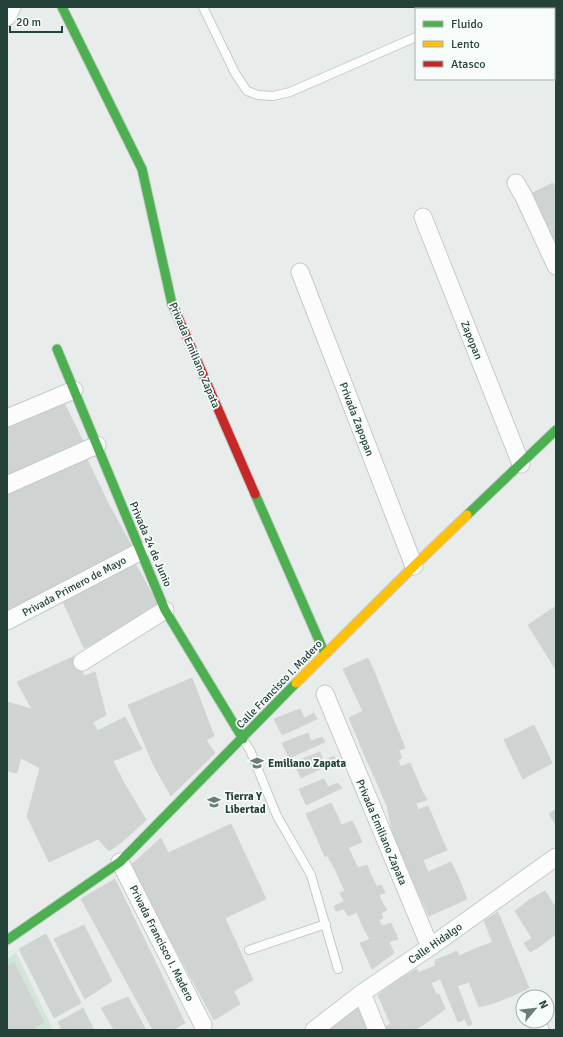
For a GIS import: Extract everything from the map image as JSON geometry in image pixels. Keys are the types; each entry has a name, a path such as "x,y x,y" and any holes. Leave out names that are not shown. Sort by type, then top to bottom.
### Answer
{"street":[{"path":"7,17 12,7"},
{"name":"Privada Emiliano Zapata","path":"62,7 142,169 172,304 325,654"},
{"path":"516,183 556,266"},
{"name":"Zapopan","path":"423,217 521,464"},
{"name":"Privada Zapopan","path":"300,272 414,566"},
{"name":"Privada 24 de Junio","path":"57,349 165,610 243,739"},
{"path":"7,418 74,390"},
{"name":"Calle Francisco I. Madero","path":"7,940 120,862 243,739 325,654 414,566 556,430"},
{"path":"7,485 96,445"},
{"name":"Privada Primero de Mayo","path":"7,621 141,551"},
{"path":"82,662 165,610"},
{"name":"Privada Emiliano Zapata","path":"325,694 430,947"},
{"name":"Calle Hidalgo","path":"314,1030 362,993 430,947 556,857"},
{"name":"Privada Francisco I. Madero","path":"120,862 203,1025"},
{"path":"362,993 377,1030"}],"lane":[{"path":"203,7 235,72 247,91 258,95 273,96 290,92 415,37"},
{"path":"243,739 250,750 277,816 311,875 338,969"},
{"path":"249,950 326,924"}],"green space":[{"path":"16,952 53,1030 7,1030 7,959"}],"building":[{"path":"553,183 556,189 556,224 540,232 524,197"},
{"path":"556,225 556,261 542,233"},
{"path":"62,399 86,447 7,482 7,423"},
{"path":"85,455 108,503 7,552 7,488"},
{"path":"108,503 131,545 7,615 7,552"},
{"path":"134,561 160,609 84,648 61,597"},
{"path":"556,606 556,670 528,625"},
{"path":"75,656 84,676 95,672 106,715 93,722 123,781 79,802 17,682"},
{"path":"368,658 376,676 351,686 343,669"},
{"path":"376,676 393,719 369,729 363,711 351,686"},
{"path":"192,678 214,736 206,740 215,753 171,796 154,766 128,705"},
{"path":"7,702 32,709 17,773 7,771"},
{"path":"32,709 98,839 49,862 27,816 40,768 21,758"},
{"path":"300,709 304,718 314,713 317,719 282,735 274,719"},
{"path":"363,711 375,744 362,749 349,718"},
{"path":"125,717 142,749 113,761 97,731"},
{"path":"393,719 399,733 375,744 369,729"},
{"path":"534,725 552,763 523,779 504,740"},
{"path":"308,733 311,741 322,737 325,742 289,758 282,743"},
{"path":"399,733 405,748 368,763 362,749"},
{"path":"399,751 402,758 398,760 401,767 375,778 368,763"},
{"path":"320,752 323,761 334,756 337,761 301,778 294,762"},
{"path":"410,763 422,791 387,806 375,778"},
{"path":"324,779 328,787 338,783 342,788 306,805 299,789"},
{"path":"123,781 146,820 122,842 109,851 98,839 79,802"},
{"path":"422,791 427,800 416,803 418,810 390,821 387,806"},
{"path":"331,803 338,817 312,827 306,814"},
{"path":"428,806 434,820 394,837 390,821"},
{"path":"556,809 556,825 549,814"},
{"path":"338,817 341,825 352,821 355,826 319,843 312,827"},
{"path":"434,820 439,832 400,851 394,837"},
{"path":"231,824 266,899 225,918 253,980 234,991 168,853"},
{"path":"355,826 362,842 325,857 319,843"},
{"path":"439,832 447,850 423,860 428,872 412,879 400,851"},
{"path":"161,838 240,1004 214,1020 130,866"},
{"path":"348,847 355,862 336,871 328,857"},
{"path":"355,862 358,868 367,865 370,873 342,885 336,871"},
{"path":"451,862 460,881 421,899 412,879"},
{"path":"370,873 377,887 344,901 340,893 345,891 342,885"},
{"path":"115,879 185,1023 173,1030 153,1030 81,899"},
{"path":"460,881 467,899 429,916 421,899"},
{"path":"381,885 385,893 379,895 382,902 348,916 344,909 336,911 334,906"},
{"path":"545,891 556,908 556,934 539,947 534,937 532,938 515,911 529,900"},
{"path":"382,902 387,910 381,913 383,918 363,927 357,912"},
{"path":"498,912 529,988 515,989 514,995 484,921"},
{"path":"379,920 382,926 391,923 394,930 370,939 363,927"},
{"path":"84,925 112,981 85,999 54,939"},
{"path":"394,930 398,939 389,942 394,953 372,969 360,943"},
{"path":"46,934 81,1003 54,1018 19,949"},
{"path":"534,937 539,947 530,952 524,943"},
{"path":"493,942 514,995 479,1007 459,956"},
{"path":"457,951 469,982 457,986 446,956"},
{"path":"446,956 472,1024 468,1026 465,1019 458,1022 435,966 435,960"},
{"path":"14,962 44,1022 32,1030 7,1030 7,967"},
{"path":"435,966 440,979 431,983 436,994 439,994 445,1009 437,1015 418,973"},
{"path":"417,969 437,1015 420,1027 401,978"},
{"path":"401,978 420,1027 414,1030 403,1030 387,988"},
{"path":"387,988 400,1020 391,1025 378,995"},
{"path":"128,997 146,1030 114,1030 101,1008"},
{"path":"359,1007 369,1030 327,1030"},
{"path":"83,1008 94,1030 62,1030 58,1022"},
{"path":"400,1020 403,1030 380,1029"}],"traffic: fast":[{"path":"62,7 142,169 172,304 175,310"},
{"path":"57,349 165,610 243,739"},
{"path":"467,515 556,430"},
{"path":"255,494 325,654"},
{"path":"7,940 120,862 296,683"}],"traffic: slow":[{"path":"296,683 467,515"}],"traffic: jam":[{"path":"175,310 255,494"}],"place":[{"name":"Emiliano Zapata","path":"257,763"},
{"name":"Tierra Y Libertad","path":"214,802"}]}
